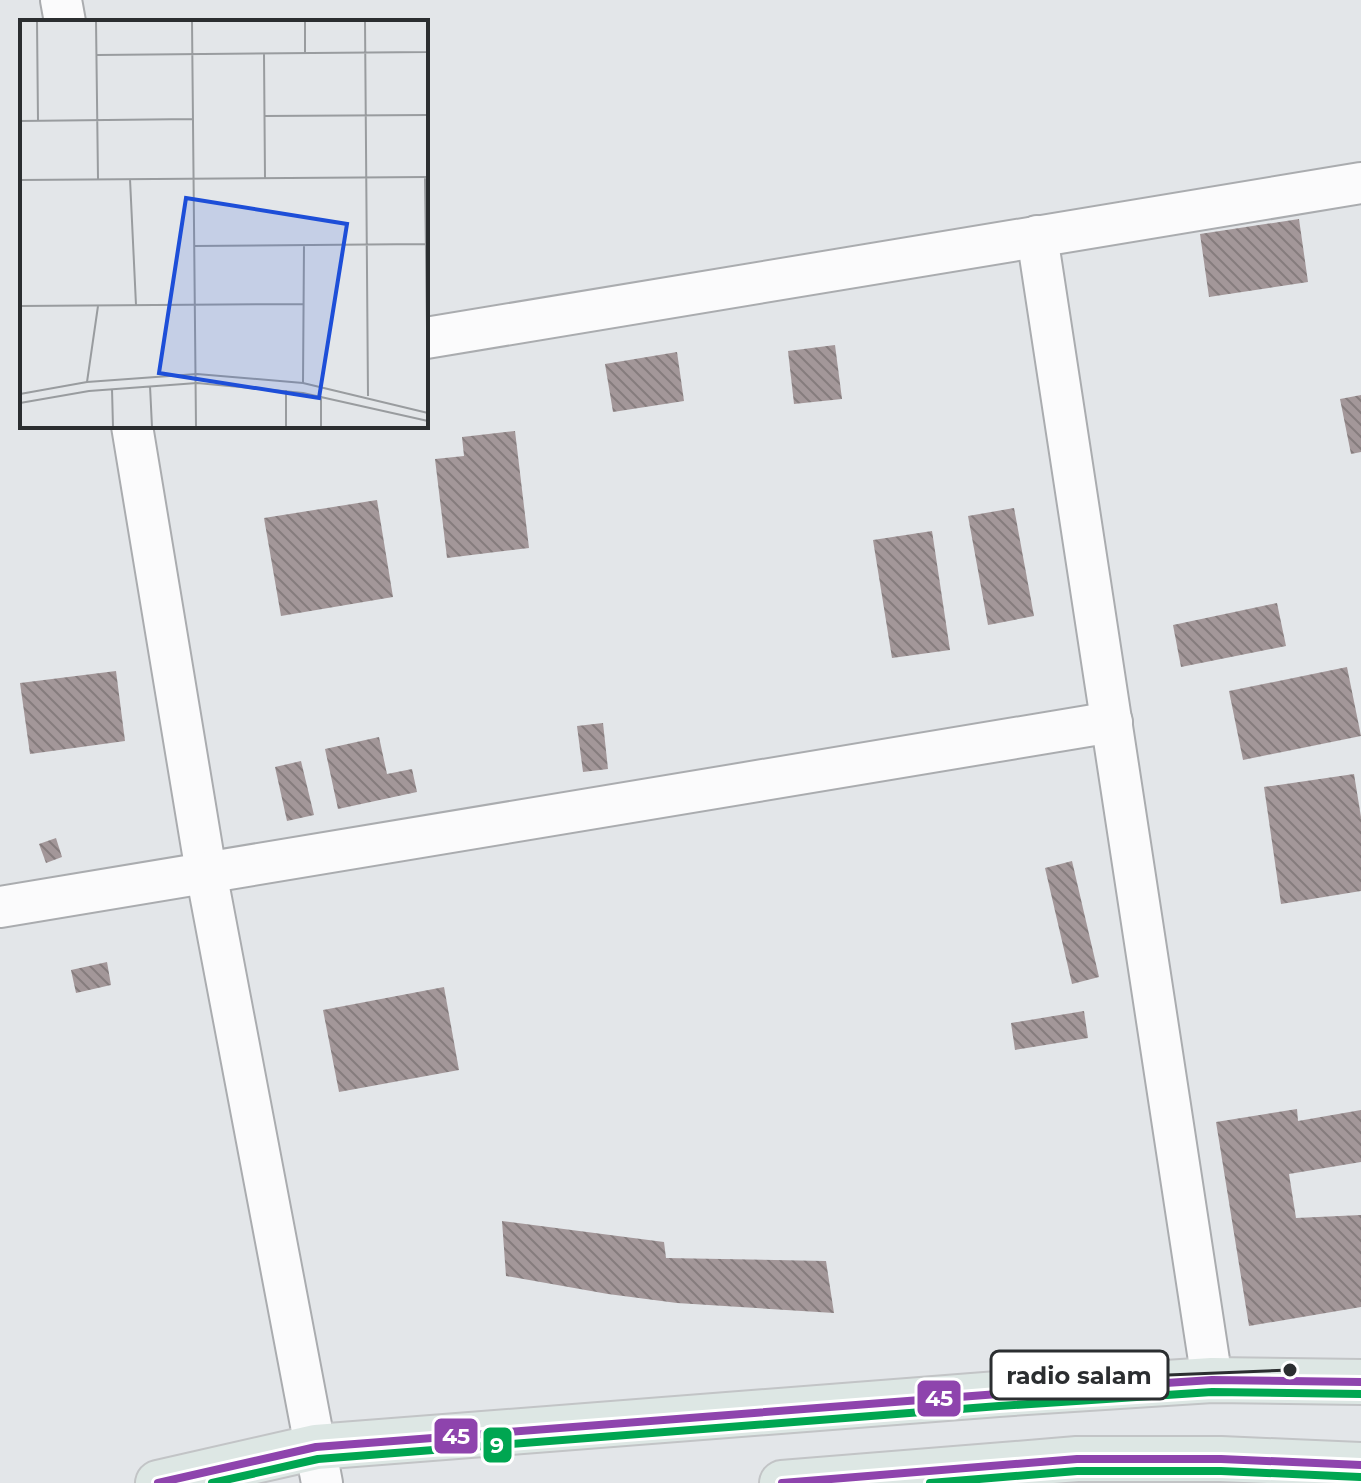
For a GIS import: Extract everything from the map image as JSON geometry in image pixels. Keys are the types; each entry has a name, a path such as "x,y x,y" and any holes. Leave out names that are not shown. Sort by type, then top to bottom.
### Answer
{"main road":[{"path":"158,1483 998,1394 1212,1380 1361,1382"},
{"path":"782,1483 1079,1471 1221,1459 1361,1465"}],"street":[{"path":"61,0 65,20"},
{"path":"428,338 1361,183"},
{"path":"1037,236 1212,1380"},
{"path":"132,428 206,872 319,1465"},
{"path":"0,907 1112,722"}],"building":[{"path":"1299,219 1308,282 1209,297 1200,234"},
{"path":"835,345 842,399 794,404 788,351"},
{"path":"677,352 684,401 613,412 605,364"},
{"path":"1361,395 1361,452 1351,454 1340,399"},
{"path":"515,431 529,548 447,558 435,459 464,456 462,437"},
{"path":"377,500 393,597 281,616 264,518"},
{"path":"1014,508 1034,616 988,625 968,516"},
{"path":"932,531 950,650 892,658 873,540"},
{"path":"1277,603 1286,646 1181,667 1173,625"},
{"path":"1347,667 1361,736 1243,760 1229,691"},
{"path":"116,671 125,741 30,754 20,683"},
{"path":"603,723 608,769 583,772 577,726"},
{"path":"379,737 387,774 412,769 417,792 338,809 325,749"},
{"path":"301,761 314,815 287,821 275,767"},
{"path":"1354,774 1361,817 1361,891 1281,904 1264,787"},
{"path":"56,838 62,857 46,863 39,844"},
{"path":"1072,861 1099,977 1072,984 1045,868"},
{"path":"107,962 111,985 76,993 71,970"},
{"path":"444,987 459,1070 339,1092 323,1010"},
{"path":"1084,1011 1088,1038 1015,1050 1011,1023"},
{"path":"1297,1109 1298,1121 1361,1110 1361,1162 1289,1174 1296,1218 1361,1215 1361,1307 1249,1326 1216,1122"},
{"path":"502,1221 664,1242 666,1258 826,1261 834,1313 677,1303 506,1276"}],"transit line":[{"name":"45","path":"158,1483 316,1447 1212,1380 1361,1382"},
{"name":"9","path":"212,1483 318,1459 999,1406 1212,1392 1361,1394"},
{"name":"45","path":"782,1483 1077,1459 1221,1459 1361,1465"},
{"name":"9","path":"930,1483 1077,1471 1221,1471 1360,1477"}],"place":[{"name":"radio salam","path":"1290,1370"}]}
